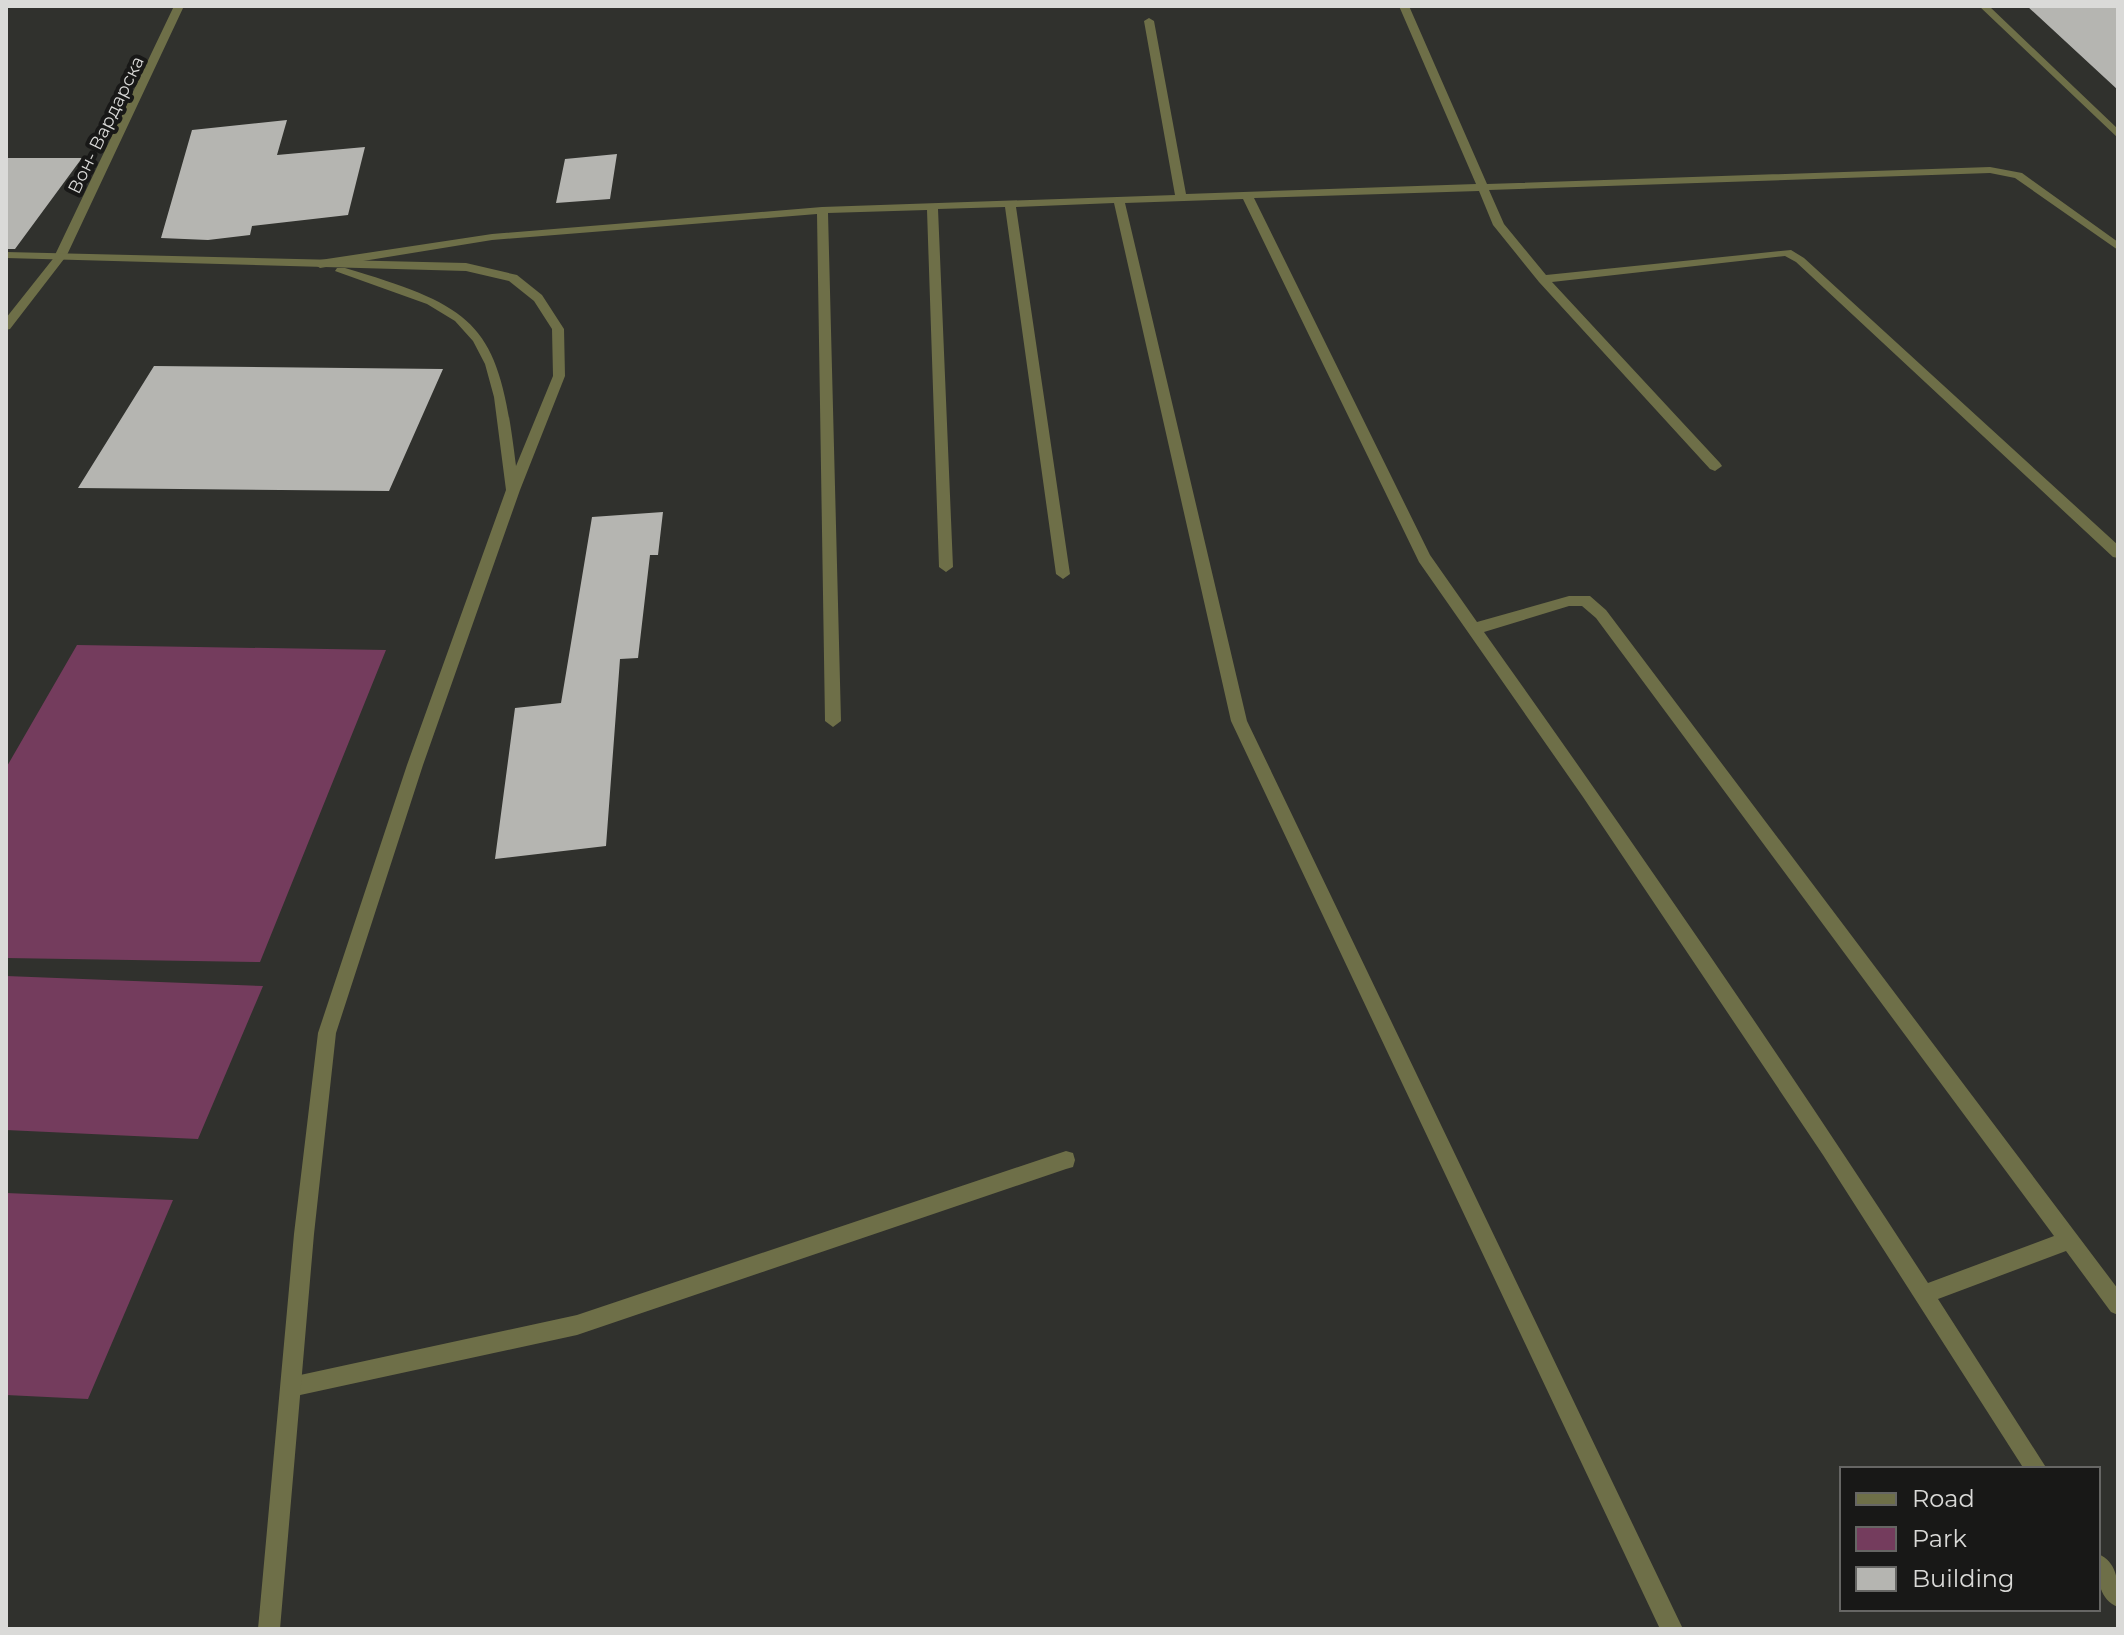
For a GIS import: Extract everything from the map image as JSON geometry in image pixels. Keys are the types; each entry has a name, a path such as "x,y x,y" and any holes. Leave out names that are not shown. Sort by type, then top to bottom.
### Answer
{"street":[{"name":"Вон- Вардарска","path":"6,326 60,257 179,6"},
{"path":"1404,6 1499,225 1543,279 1715,466"},
{"path":"1984,6 2118,135"},
{"path":"1149,21 1181,197"},
{"path":"317,264 492,237 822,210 1990,170 2018,175 2118,247"},
{"path":"1248,197 1424,558 1652,884 2035,1467"},
{"path":"1118,198 1185,476 1239,721 1672,1629"},
{"path":"1010,203 1063,574"},
{"path":"932,206 946,567"},
{"path":"822,210 833,721"},
{"path":"1543,279 1787,252 1800,260 2118,553"},
{"path":"6,255 466,267 513,278 538,298 558,329 559,376 513,490 381,865 327,1033 269,1629"},
{"path":"317,264 403,287 437,301 462,318 487,347 500,387 513,490"},
{"path":"1474,629 1569,601 1585,600 1601,614 2118,1305"},
{"path":"291,1387 577,1325 1066,1160"},
{"path":"1924,1294 2069,1240"},
{"path":"2100,1568 2118,1596"}],"green space":[{"path":"77,645 386,650 260,962 6,958 6,768"},
{"path":"6,976 263,986 198,1139 6,1130"},
{"path":"6,1193 173,1200 88,1399 6,1395"}],"building":[{"path":"2027,6 2118,6 2118,90"},
{"path":"287,120 277,155 365,147 348,215 252,226 250,235 208,240 161,238 192,130"},
{"path":"617,154 610,199 556,203 565,159"},
{"path":"6,158 82,158 15,249 6,249"},
{"path":"154,366 443,369 389,491 78,488"},
{"path":"663,512 658,555 650,555 638,658 620,659 606,846 495,859 515,708 561,703 592,517"}]}
